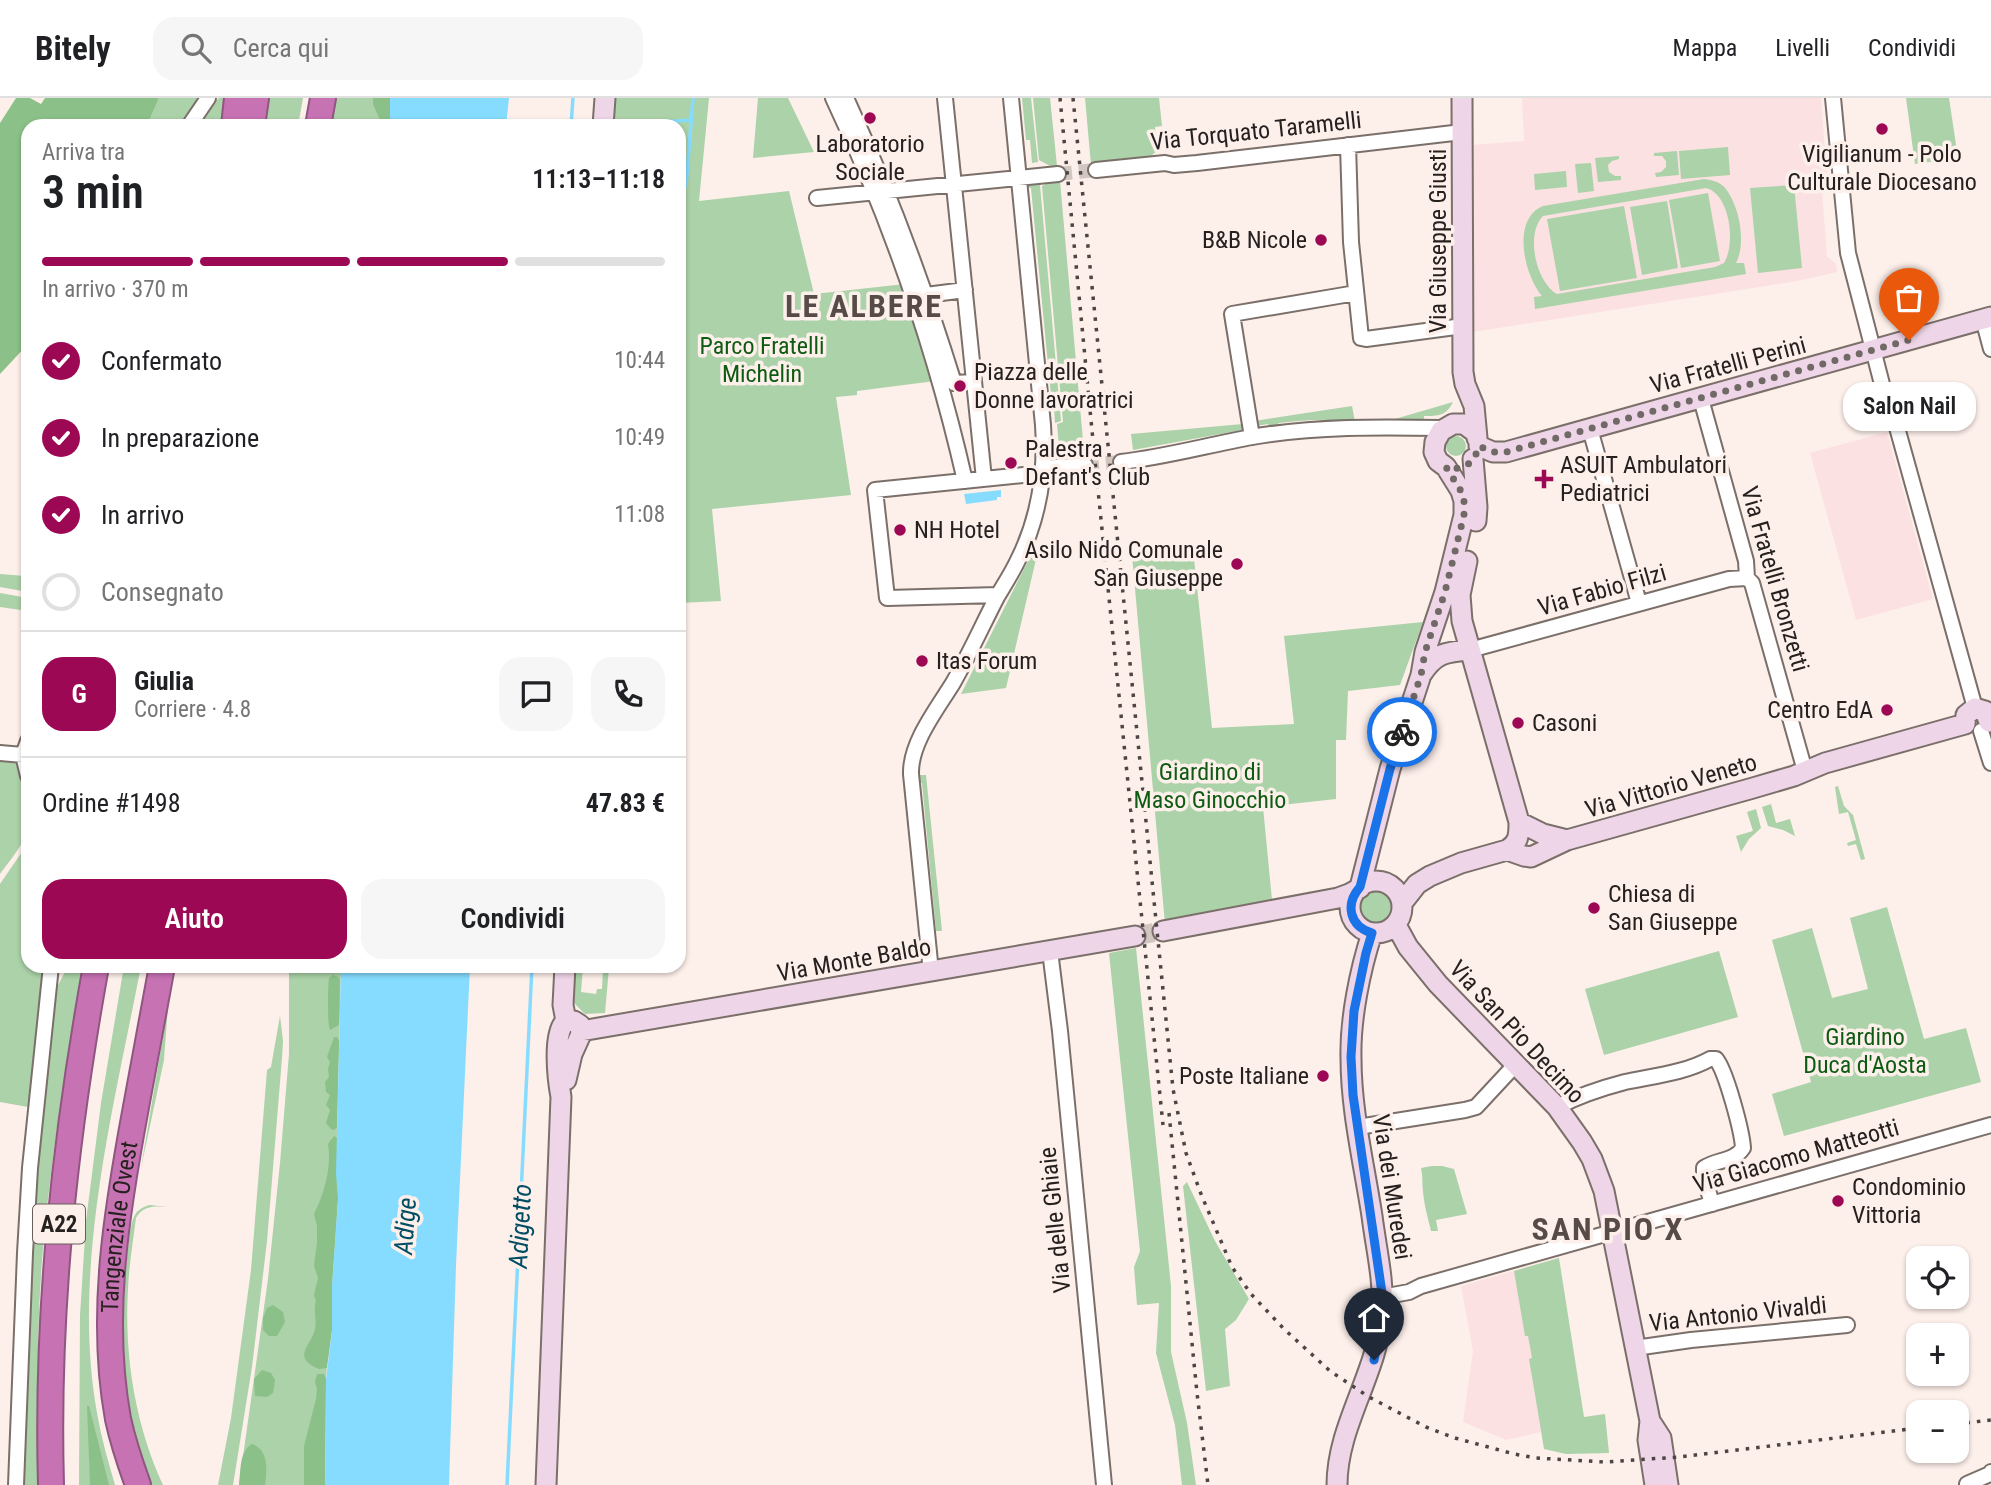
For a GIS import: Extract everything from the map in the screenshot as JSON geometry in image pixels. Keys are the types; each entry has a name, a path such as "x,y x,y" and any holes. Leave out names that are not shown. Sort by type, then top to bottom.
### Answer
{"highway":[{"path":"235,119 237,98"},
{"path":"253,119 256,98"},
{"path":"306,119 310,98"},
{"path":"320,119 324,98"},
{"name":"A22","path":"51,1485 52,1320 57,1242 65,1164 95,973"},
{"name":"A22","path":"66,1485 68,1328 73,1237 81,1162 110,973"},
{"name":"Tangenziale Ovest","path":"123,1485 106,1428 100,1384 96,1325 98,1262 105,1200 147,973"},
{"name":"Tangenziale Ovest","path":"138,1485 123,1443 118,1417 110,1330 110,1297 119,1202 161,973"},
{"path":"152,1020 165,998 170,973"}],"street":[{"path":"194,119 208,98"},
{"path":"604,119 605,98"},
{"path":"833,98 881,191"},
{"path":"846,98 954,383 974,382"},
{"path":"945,98 984,479"},
{"path":"930,972 911,760 918,742 965,662 1018,560 1031,529 1043,471 1044,433 1011,98"},
{"name":"Via Giuseppe Giusti","path":"1434,449 1436,438 1448,426 1461,405 1465,384 1462,98"},
{"path":"1833,98 1848,253 1883,388 1894,413 1991,763"},
{"name":"Via Torquato Taramelli","path":"1096,170 1165,163 1197,163 1462,132"},
{"path":"1348,145 1351,243 1361,338 1463,326"},
{"path":"817,198 1058,174"},
{"path":"919,289 964,284"},
{"path":"919,289 965,481"},
{"path":"1252,437 1232,314 1356,293"},
{"path":"1987,318 1991,349"},
{"name":"Via Fratelli Perini","path":"1476,446 1501,453 1987,318"},
{"name":"Via Giuseppe Giusti","path":"1465,384 1474,406 1477,507 1460,594 1460,609 1519,822"},
{"name":"Via Fratelli Bronzetti","path":"1701,398 1746,561 1747,578 1752,583 1805,771"},
{"path":"1121,462 1252,437 1331,429 1464,424 1476,446 1469,464 1460,468 1446,467"},
{"path":"1352,916 1352,898 1360,887 1390,769 1421,675 1465,511 1461,491 1446,467 1438,461 1434,449 1413,432 1400,427"},
{"path":"1590,429 1639,603"},
{"path":"999,595 887,598 875,490 1085,465"},
{"name":"Via Fabio Filzi","path":"1470,650 1729,579 1747,578"},
{"path":"1421,675 1438,655 1470,650"},
{"name":"Via Vittorio Veneto","path":"1402,903 1411,889 1430,876 1461,863 1507,850 1531,857 1567,840 1753,788 1825,763 1980,721"},
{"path":"0,753 21,749"},
{"path":"1507,850 1514,846 1519,838 1519,822 1543,834 1567,840"},
{"path":"1163,931 1260,911 1306,905 1349,894 1371,882 1385,883 1396,891 1402,903 1396,925 1382,933 1372,933 1360,927 1352,916 1346,913 1306,905"},
{"name":"Via San Pio Decimo","path":"1396,925 1408,947 1436,983 1557,1107 1572,1125 1592,1159 1604,1191 1614,1232 1650,1421 1648,1440 1655,1485"},
{"name":"Via dei Muredei","path":"1337,1485 1337,1467 1342,1446 1374,1360 1381,1326 1382,1297 1352,1076 1352,1037 1357,999 1372,933"},
{"name":"Via Monte Baldo","path":"572,1031 1135,936"},
{"name":"Via delle Ghiaie","path":"1050,951 1104,1485"},
{"path":"16,1485 30,1180 50,973"},
{"path":"546,1485 561,1097 572,1054 572,1031 563,1005 565,973"},
{"path":"1557,1107 1570,1100 1623,1083 1665,1074 1710,1059 1718,1061 1730,1094 1743,1147 1733,1158 1704,1168 1712,1204"},
{"path":"1358,1127 1476,1107 1516,1064"},
{"name":"Via Giacomo Matteotti","path":"1382,1297 1409,1292 1421,1286 1991,1125"},
{"name":"Via Antonio Vivaldi","path":"1635,1348 1847,1325"},
{"name":"Via San Pio Decimo","path":"1650,1421 1661,1438 1668,1485"},
{"path":"1967,1484 1991,1472"}],"shaded area":[{"path":"1522,98 1821,98 1828,190 1822,190 1827,256 1836,264 1837,272 1797,281 1473,332 1472,145 1524,141"},
{"path":"1887,432 1933,599 1856,620 1810,453"},
{"path":"1559,1258 1531,1371 1541,1432 1506,1440 1463,1422 1473,1351 1461,1286"}],"green space":[{"path":"16,98 30,98 41,104 45,98 159,98 150,119 21,119 21,352 0,374 0,123"},
{"path":"159,98 199,98 188,119 150,119"},
{"path":"219,98 225,98 223,119 200,119"},
{"path":"268,98 303,98 299,119 265,119"},
{"path":"329,98 390,98 390,119 325,119"},
{"path":"373,98 390,98 390,119 380,119"},
{"name":"Parco Fratelli Michelin","path":"613,98 709,98 699,201 789,191 814,294 905,284 935,381 857,391 857,395 836,397 851,495 712,509 721,601 686,603 686,119 612,119"},
{"path":"758,98 788,98 814,152 753,158"},
{"path":"1022,98 1031,98 1038,162 1032,163 1030,140 1026,140"},
{"path":"1033,98 1050,98 1057,166 1050,166 1039,160"},
{"path":"1085,98 1159,98 1162,126 1155,127 1157,151 1146,160 1091,165"},
{"path":"1906,98 1949,98 1958,158 1915,164"},
{"path":"1728,147 1730,175 1681,179 1679,151"},
{"path":"1677,151 1679,175 1656,177 1655,173 1666,167 1666,161 1662,156 1654,156 1654,153"},
{"path":"1619,156 1619,159 1608,165 1609,172 1621,176 1621,180 1598,182 1595,158"},
{"path":"1591,163 1594,191 1578,193 1575,164"},
{"path":"1566,171 1567,187 1535,190 1534,174"},
{"path":"1050,179 1040,185 1061,421 1055,423 1031,188 1027,188 1028,183"},
{"path":"1704,179 1715,181 1726,189 1736,208 1741,246 1736,263 1744,263 1746,274 1535,309 1534,297 1542,296 1526,262 1524,235 1533,213 1543,206","holes":["1706,188 1714,192 1725,209 1730,233 1728,255 1724,263 1715,267 1557,294 1543,279 1535,257 1534,245 1538,224 1543,216"]},
{"path":"1051,181 1060,181 1084,452 1067,453 1059,446 1057,424 1063,422 1042,186"},
{"path":"1794,185 1802,268 1758,273 1750,188"},
{"path":"1708,193 1720,261 1681,268 1669,200"},
{"path":"1667,201 1678,268 1642,275 1630,207"},
{"path":"1624,206 1637,278 1560,291 1547,219"},
{"path":"1453,402 1445,413 1424,416 1424,420 1388,421"},
{"path":"1352,406 1355,422 1298,421 1279,423 1275,428 1269,429 1268,424 1255,426 1254,421"},
{"path":"1243,424 1242,430 1133,450 1131,434"},
{"path":"1456,436 1463,439 1466,446 1463,453 1456,456 1449,453 1446,446 1449,439"},
{"name":"Giardino di Maso Ginocchio","path":"1193,549 1212,728 1294,724 1284,636 1423,622 1400,685 1348,691 1346,740 1336,740 1336,799 1263,807 1272,900 1208,912 1208,915 1165,924 1132,555"},
{"path":"1037,555 1006,688 961,694 1030,557"},
{"path":"0,574 21,576 21,591 0,587"},
{"path":"0,593 21,597 21,610 0,607"},
{"path":"0,757 14,759 21,764 21,845 0,874"},
{"path":"917,775 926,775 942,931 936,931 922,783 918,783"},
{"path":"1838,786 1844,806 1853,815 1865,859 1861,860 1856,844 1848,846 1847,843 1856,840 1848,812 1839,814 1835,787"},
{"path":"1771,804 1776,823 1790,819 1795,836 1768,826 1762,807"},
{"path":"1756,809 1761,828 1749,839 1741,852 1736,836 1753,831 1747,812"},
{"path":"21,853 21,973 45,973 31,1105 28,1107 0,1102 0,884"},
{"path":"1375,889 1387,894 1392,906 1387,918 1375,923 1363,918 1358,906 1363,894"},
{"name":"Giardino Duca d'Aosta","path":"1887,907 1924,1039 1966,1028 1981,1082 1784,1136 1772,1094 1811,1082 1772,940 1812,928 1832,998 1868,989 1850,918"},
{"path":"1136,948 1171,1286 1171,1352 1187,1423 1196,1485 1182,1485 1175,1425 1156,1353 1159,1303 1137,1305 1134,1267 1140,1251 1109,953"},
{"path":"1719,951 1738,1017 1604,1055 1585,989"},
{"path":"64,973 82,973 59,1113 42,1261 38,1345 38,1485 22,1485 36,1162 54,993"},
{"path":"123,973 140,973 99,1188 89,1302 90,1358 97,1413 115,1485 79,1485 80,1315 86,1221 101,1103"},
{"path":"289,973 341,973 336,1173 338,1199 326,1379 325,1485 239,1485 268,1279 289,1054"},
{"path":"575,973 582,973 581,992 596,994 597,989 602,989 603,973 609,973 605,1013 585,1014 574,1003"},
{"path":"333,975 340,980 339,1025 330,1030 329,978"},
{"path":"168,1006 164,1060 141,1168"},
{"path":"280,1016 282,1058 267,1241 252,1367 233,1485 218,1485 231,1418 251,1270 267,1070 271,1067"},
{"path":"334,1037 339,1041 337,1127 334,1130 326,1123 330,1110 326,1105 330,1095 326,1092 325,1082 329,1077 330,1062 327,1057"},
{"path":"334,1136 337,1138 338,1199 332,1331 327,1368 319,1369 310,1364 304,1355 315,1325 314,1295 318,1278 314,1266 317,1226 314,1214 326,1180 328,1144"},
{"path":"1432,1166 1454,1169 1467,1214 1436,1220 1438,1231 1431,1231 1421,1168"},
{"path":"1187,1182 1215,1241 1249,1299 1236,1320 1225,1329 1230,1386 1206,1391 1183,1186"},
{"path":"150,1205 168,1207 146,1209 136,1218 129,1280 128,1339 139,1414 153,1462 163,1485 145,1485 134,1454 117,1342 132,1222 137,1212"},
{"path":"1559,1258 1584,1417 1605,1414 1609,1453 1566,1454 1544,1449 1529,1359 1532,1358 1528,1336 1525,1336 1514,1271"},
{"path":"273,1305 283,1312 285,1322 277,1336 269,1336 263,1330 263,1318 267,1308"},
{"path":"262,1370 271,1373 275,1380 273,1393 267,1397 255,1396 254,1379"},
{"path":"317,1374 324,1374 326,1379 325,1485 304,1485 304,1446 316,1399"},
{"path":"89,1406 109,1485 90,1485"},
{"path":"252,1444 258,1447 264,1456 265,1485 239,1485 243,1456"}],"water":[{"path":"390,98 509,98 507,119 390,119"},
{"path":"1001,490 1001,497 997,497 997,500 966,504 964,494"},
{"name":"Adige","path":"341,973 470,973 449,1485 325,1485 326,1379 332,1331 338,1199 336,1173"}],"waterway":[{"name":"Adigetto","path":"572,119 573,98"},
{"path":"686,186 693,98"},
{"path":"686,120 691,120"},
{"name":"Adigetto","path":"507,1485 532,973"}],"tunnel":[{"path":"1058,174 1096,170"},
{"path":"1085,465 1121,462"},
{"path":"1135,936 1163,931"}],"railway":[{"path":"1060,98 1163,1125"},
{"path":"1073,98 1173,1089 1186,1153 1232,1267 1251,1294 1284,1329 1330,1371 1369,1397 1426,1427 1514,1454 1605,1462 1679,1457 1906,1429"},
{"path":"1169,1113 1208,1485"},
{"path":"1969,1423 1991,1420"}],"way so far":[{"path":"1402,732 1445,592 1465,511 1461,491 1446,467 1465,467 1473,459 1479,446 1493,452 1506,452 1909,340"}],"place":[{"name":"Laboratorio Sociale","path":"870,118"},
{"name":"Vigilianum - Polo Culturale Diocesano","path":"1882,129"},
{"name":"B&B Nicole","path":"1321,240"},
{"name":"Salon Nail","path":"1909,340"},
{"name":"Piazza delle Donne lavoratrici","path":"960,386"},
{"name":"Palestra Defant's Club","path":"1011,463"},
{"name":"ASUIT Ambulatori Pediatrici","path":"1544,479"},
{"name":"NH Hotel","path":"900,530"},
{"name":"Asilo Nido Comunale San Giuseppe","path":"1237,564"},
{"name":"Itas Forum","path":"922,661"},
{"name":"Centro EdA","path":"1887,710"},
{"name":"Casoni","path":"1518,723"},
{"name":"Chiesa di San Giuseppe","path":"1594,908"},
{"name":"Poste Italiane","path":"1323,1076"},
{"name":"Condominio Vittoria","path":"1838,1201"}],"district":[{"name":"LE ALBERE","path":"864,306"},
{"name":"SAN PIO X","path":"1608,1229"}],"route":[{"path":"1374,1360 1382,1314 1381,1276 1353,1095 1351,1057 1354,1011 1372,933 1365,931 1355,922 1351,904 1360,887 1402,732"}]}
